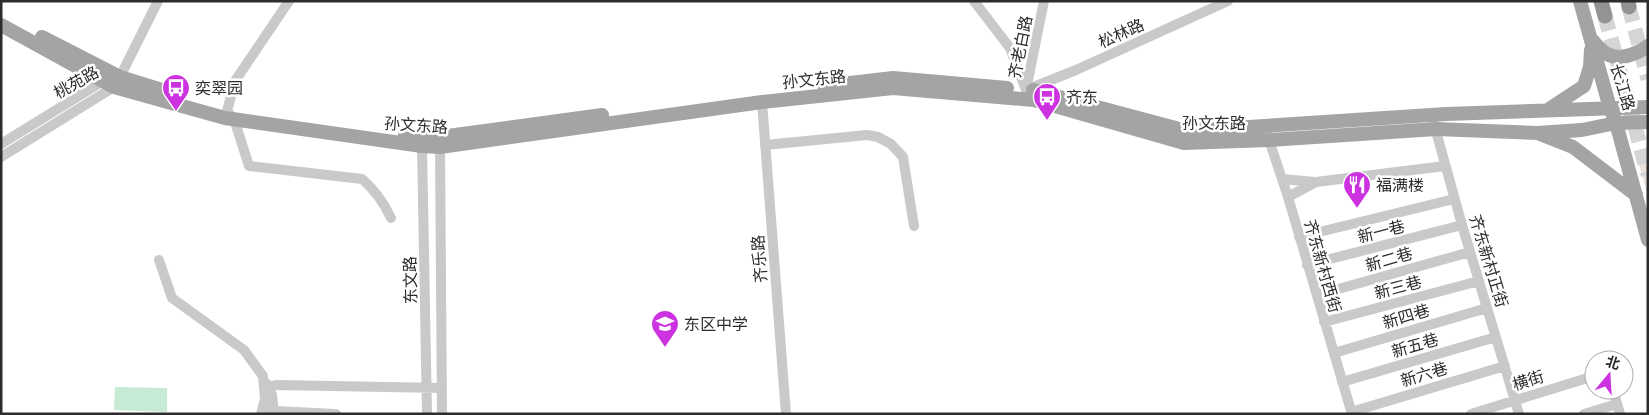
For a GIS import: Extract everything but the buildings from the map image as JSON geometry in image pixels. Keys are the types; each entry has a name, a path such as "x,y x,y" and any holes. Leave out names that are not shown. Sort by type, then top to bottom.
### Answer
{"highway":[{"path":"1601,1 1606,16"}],"main road":[{"name":"长江路","path":"1580,1 1647,233"},
{"name":"孙文东路","path":"1,16 112,82"},
{"name":"孙文东路","path":"1,25 112,82 230,115 422,146 440,147 762,102 893,88 1026,94 1184,143 1270,140 1436,129 1537,132 1582,130 1616,123 1648,122"},
{"path":"1591,40 1607,54 1622,57 1633,54 1648,46"},
{"path":"1547,110 1584,86 1590,67 1591,40"},
{"name":"孙文东路","path":"230,115 271,118 422,137 440,137 893,78 1026,94 1187,131 1432,115 1648,107"},
{"path":"1537,132 1573,147 1636,195"}],"street":[{"path":"112,82 158,1"},
{"path":"289,1 235,81 230,115 249,166 362,179 381,199 391,218"},
{"path":"974,1 1010,48 1026,94"},
{"name":"齐老白路","path":"1026,94 1044,1"},
{"name":"松林路","path":"1026,94 1228,1"},
{"name":"桃苑路","path":"1,144 112,82"},
{"name":"桃苑路","path":"1,157 112,82"},
{"name":"齐乐路","path":"762,102 786,414"},
{"name":"齐东新村正街","path":"1432,115 1454,198 1519,414"},
{"name":"齐东新村西街","path":"1265,126 1352,413"},
{"path":"765,144 867,135 878,137 891,144 903,157 914,226"},
{"name":"东文路","path":"422,146 427,414"},
{"name":"东文路","path":"440,147 442,414"},
{"path":"1282,179 1316,182 1445,166"},
{"path":"1288,197 1316,182"},
{"path":"1299,237 1454,198"},
{"name":"新一巷","path":"1307,265 1462,225"},
{"name":"新二巷","path":"1317,295 1470,252"},
{"path":"159,260 172,298 244,350 264,376 272,395 274,413"},
{"name":"新三巷","path":"1324,322 1479,281"},
{"name":"新四巷","path":"1334,353 1487,308"},
{"name":"新五巷","path":"1342,382 1496,337"},
{"name":"新六巷","path":"1352,413 1505,366"},
{"path":"263,406 264,376"},
{"name":"横街","path":"1471,414 1584,379"},
{"path":"269,387 276,385 442,388"},
{"path":"263,406 269,387"},
{"path":"263,406 274,413 336,414"},
{"path":"1584,414 1619,409"}],"shaded area":[{"path":"1637,157 1648,157 1648,196"},
{"path":"115,387 167,388 167,412 114,410"}],"tunnel":[{"path":"1629,7 1648,79"},
{"path":"1605,16 1648,175"}],"place":[{"name":"奕翠园","path":"176,112"},
{"name":"齐东","path":"1047,121"},
{"name":"福满楼","path":"1357,209"},
{"name":"东区中学","path":"665,348"}]}
